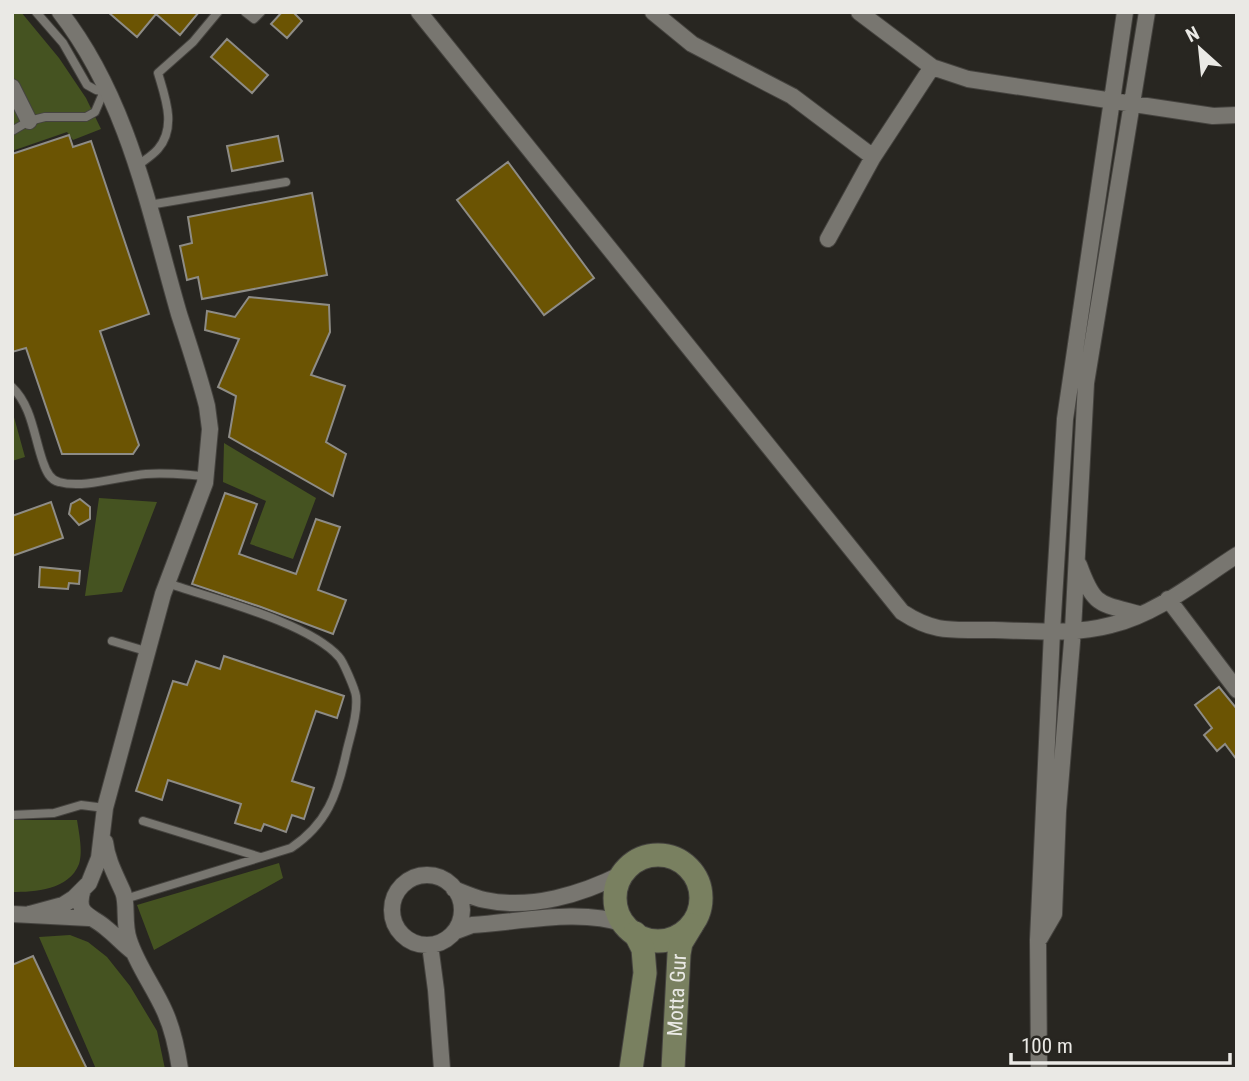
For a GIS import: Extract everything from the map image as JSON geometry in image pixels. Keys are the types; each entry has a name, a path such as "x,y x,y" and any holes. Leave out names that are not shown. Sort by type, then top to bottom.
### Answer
{"street":[{"path":"60,12 96,63 136,167 207,406 210,429 206,476 167,583 105,808 99,858 86,886 82,908 134,953"},
{"path":"419,12 902,612 920,624 939,630 1052,632 1111,625 1168,599 1237,555"},
{"path":"653,12 692,44 792,96 873,157"},
{"path":"859,12 932,67 968,79 1213,116 1237,115"},
{"path":"1039,1069 1038,940 1065,419 1125,12"},
{"path":"1038,940 1054,914 1058,811 1073,630 1086,383 1147,12"},
{"path":"828,239 873,157 932,67"},
{"path":"12,87 29,121"},
{"path":"1076,557 1088,590 1096,599 1107,606 1139,614"},
{"path":"1168,599 1237,690"},
{"path":"103,829 106,852 123,896 124,922 134,953 172,1030 180,1069"},
{"name":"Motta Gur","path":"631,1069 645,973 643,949 616,907 615,894 622,874 630,866 642,858 656,855 670,856 683,862 692,872 701,891 700,906 681,943 679,954 673,1069"},
{"path":"454,889 482,900 504,903 540,901 581,891 622,874"},
{"path":"456,931 462,911 461,901 454,889 443,879 425,876 410,880 395,896 392,918 398,931 416,944 430,945 472,925 579,916 608,918 630,928"},
{"path":"30,914 63,905 86,886 101,878 108,878 123,896"},
{"path":"12,914 107,922 118,917 123,896"},
{"name":"Motta Gur","path":"630,928 654,940 662,940 684,932 692,924"},
{"path":"430,945 442,1069"}],"lane":[{"path":"12,131 29,121 45,117 86,117 95,112 107,92 87,85 63,43 36,12"},
{"path":"136,167 158,149 166,134 169,113 158,73 193,42 218,12"},
{"path":"245,12 254,19 261,12"},
{"path":"149,205 286,182"},
{"path":"12,387 25,404 44,464 50,477 56,482 92,482 148,474 206,476"},
{"path":"123,896 291,848 307,838 325,817 343,767 354,718 356,695 341,658 321,641 290,625 167,583"},
{"path":"112,641 149,652"},
{"path":"12,815 54,813 81,805 105,808"},
{"path":"143,821 261,857"}],"green space":[{"path":"12,12 21,12 59,58 86,98 101,129 73,140 67,132 12,151"},
{"path":"12,410 25,457 12,461"},
{"path":"224,443 316,498 293,559 250,544 266,501 223,482"},
{"path":"99,498 157,502 122,592 85,596"},
{"path":"12,820 77,820 81,853 74,873 50,888 12,892"},
{"path":"279,863 283,878 154,950 137,905"},
{"path":"70,935 88,942 107,957 130,986 157,1031 165,1069 96,1069 39,937"}],"building":[{"path":"108,12 199,12 180,35 156,14 137,37"},
{"path":"282,12 293,12 302,21 287,38 271,24"},
{"path":"227,39 268,75 252,93 211,57"},
{"path":"69,135 73,147 91,141 149,314 100,331 139,445 133,454 62,454 26,348 12,352 12,154"},
{"path":"278,136 283,161 232,171 227,146"},
{"path":"508,162 594,278 544,315 457,200"},
{"path":"312,193 327,275 202,299 198,277 187,280 180,246 192,243 188,217"},
{"path":"249,297 329,305 330,332 311,375 345,386 326,442 346,454 333,496 229,437 236,396 218,387 239,339 205,330 207,311 235,317"},
{"path":"225,493 257,504 239,554 296,574 316,519 340,527 318,590 346,600 333,634 192,584"},
{"path":"80,499 90,507 90,519 79,525 69,514 71,504"},
{"path":"51,502 63,538 12,556 12,516"},
{"path":"40,567 80,571 79,584 69,583 68,589 39,587"},
{"path":"224,656 344,696 337,718 316,711 292,781 314,788 304,819 292,815 286,832 264,824 261,831 235,823 241,804 168,780 162,800 136,791 173,681 187,685 196,661 220,669"},
{"path":"1219,687 1237,709 1237,760 1225,744 1217,751 1204,735 1212,728 1195,705"},
{"path":"33,956 87,1069 12,1069 12,965"}]}
